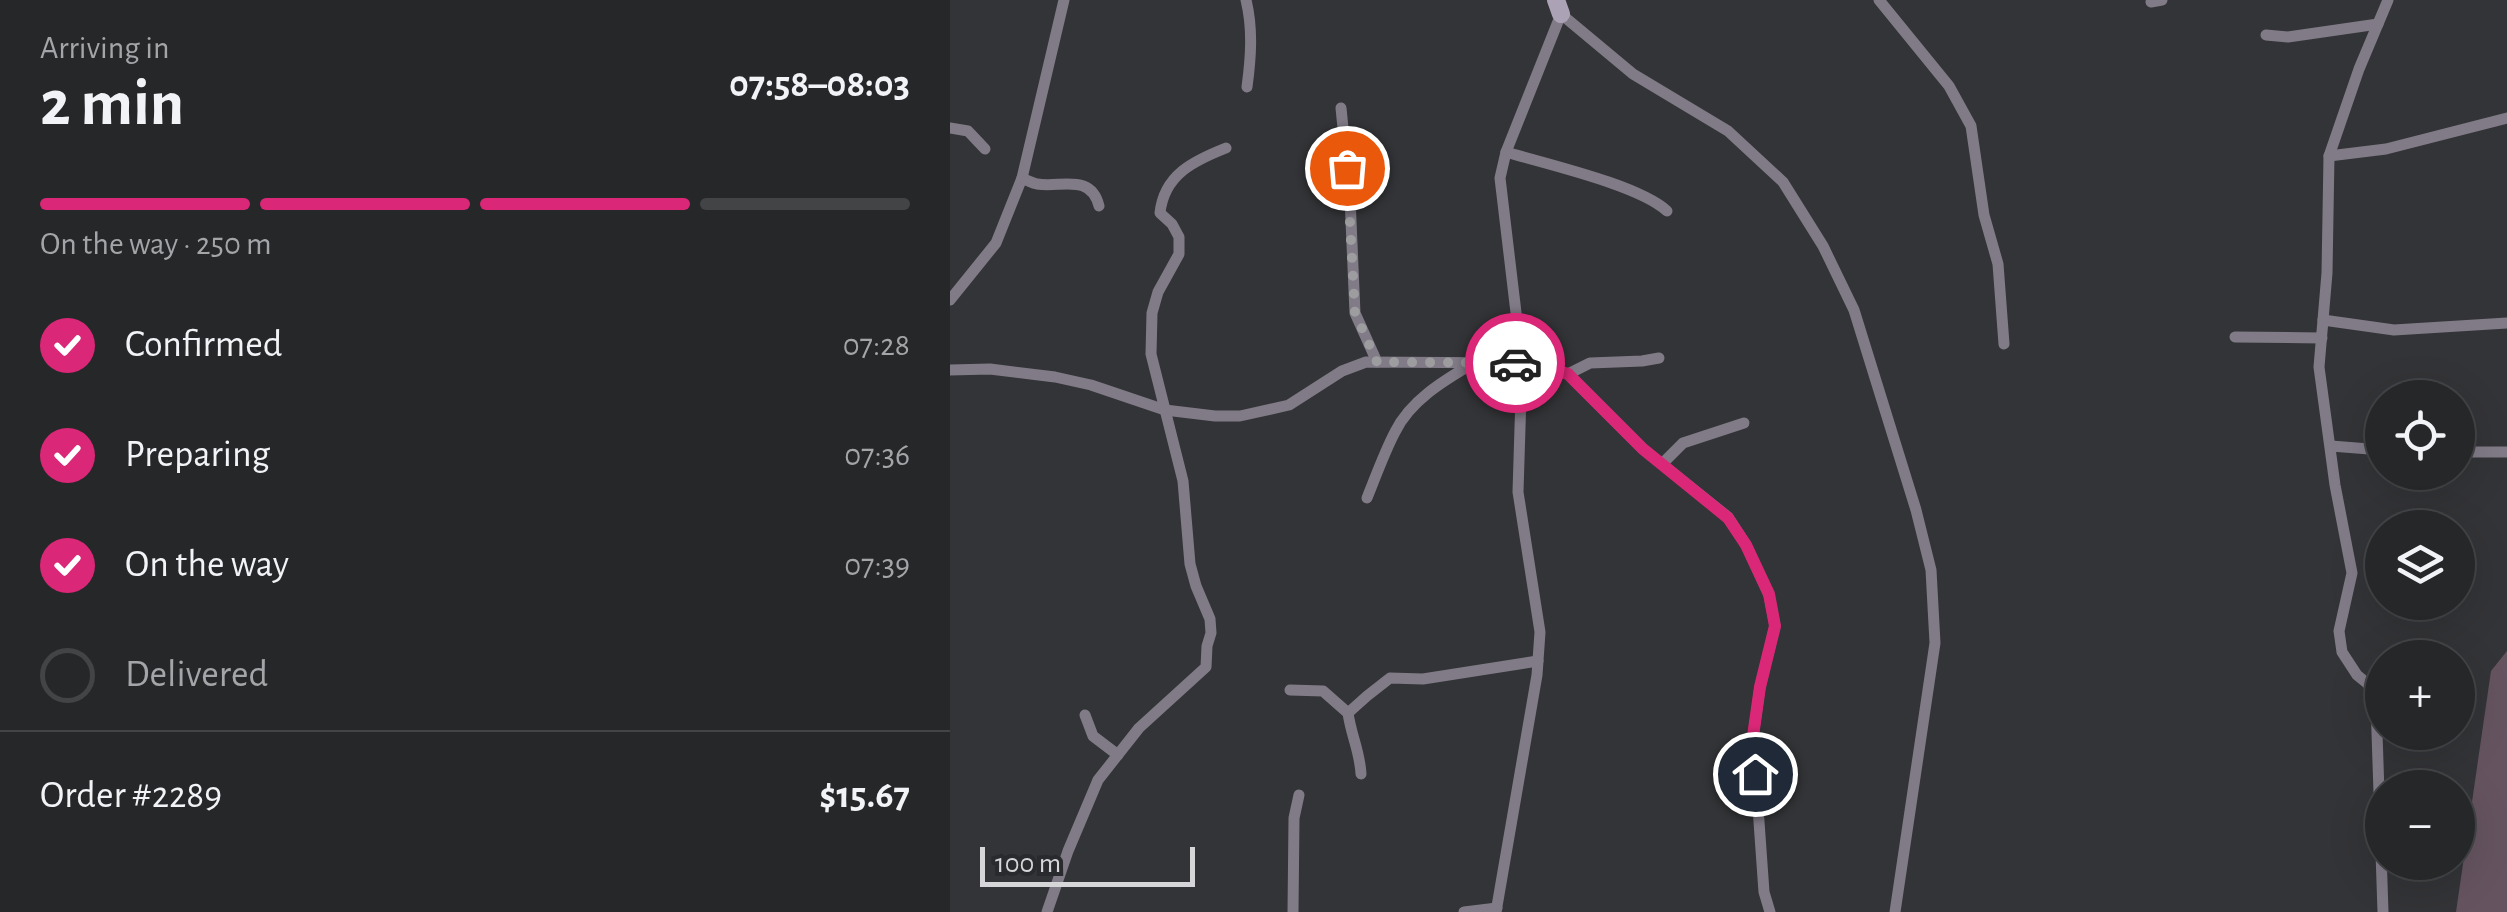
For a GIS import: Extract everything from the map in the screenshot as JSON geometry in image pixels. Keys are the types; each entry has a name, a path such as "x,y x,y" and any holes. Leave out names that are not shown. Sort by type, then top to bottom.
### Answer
{"street":[{"path":"950,300 996,243 1022,178 1064,0"},
{"path":"1246,0 1250,26 1247,86"},
{"path":"1878,0 1949,86 1971,126 1984,216 1998,264 2004,344"},
{"path":"2383,912 2376,702 2368,684 2356,675 2342,652 2339,631 2352,573 2335,485 2320,367 2329,156 2388,0"},
{"path":"1464,912 1496,910 1538,660 1540,632 1518,492 1522,363 1500,178 1558,7 1632,74 1728,132 1783,182 1824,246 1854,310 1916,510 1931,570 1934,610 1935,644 1896,912"},
{"path":"2266,35 2288,37 2378,24"},
{"path":"1341,108 1355,313 1377,362"},
{"path":"2329,156 2386,148 2507,118"},
{"path":"950,128 968,131 986,150"},
{"path":"1047,912 1098,780 1139,728 1206,667 1210,619 1190,564 1182,481 1151,354 1152,313 1158,292 1180,254 1180,237 1160,213 1162,197 1170,182 1197,159 1226,148"},
{"path":"1506,152 1606,182 1658,202 1667,211"},
{"path":"1022,178 1035,184 1088,188 1096,194 1099,206"},
{"path":"2323,320 2394,330 2507,323"},
{"path":"2235,336 2322,338"},
{"path":"1568,374 1590,362 1659,358"},
{"path":"1367,498 1396,428 1440,382 1475,361"},
{"path":"950,370 990,369 1055,377 1165,410 1215,416 1240,416 1288,405 1342,371 1366,362 1522,363 1568,374 1643,449 1728,518 1746,545 1769,594 1775,626 1753,736 1764,892 1770,912"},
{"path":"1662,464 1683,443 1744,423"},
{"path":"2331,446 2365,449"},
{"path":"2475,452 2507,452"},
{"path":"1348,714 1390,678 1423,680 1538,660"},
{"path":"1290,690 1324,691 1348,714 1359,750 1361,774"},
{"path":"1085,714 1093,736 1118,754"},
{"path":"1293,912 1294,818 1298,796"}],"shaded area":[{"path":"2507,651 2507,912 2456,912 2461,880 2475,880 2475,781 2491,671"}],"way so far":[{"path":"1347,168 1355,313 1377,362 1515,363"}],"route":[{"path":"1515,363 1568,374 1643,449 1728,518 1746,545 1769,594 1775,626 1753,736 1755,774"}]}
